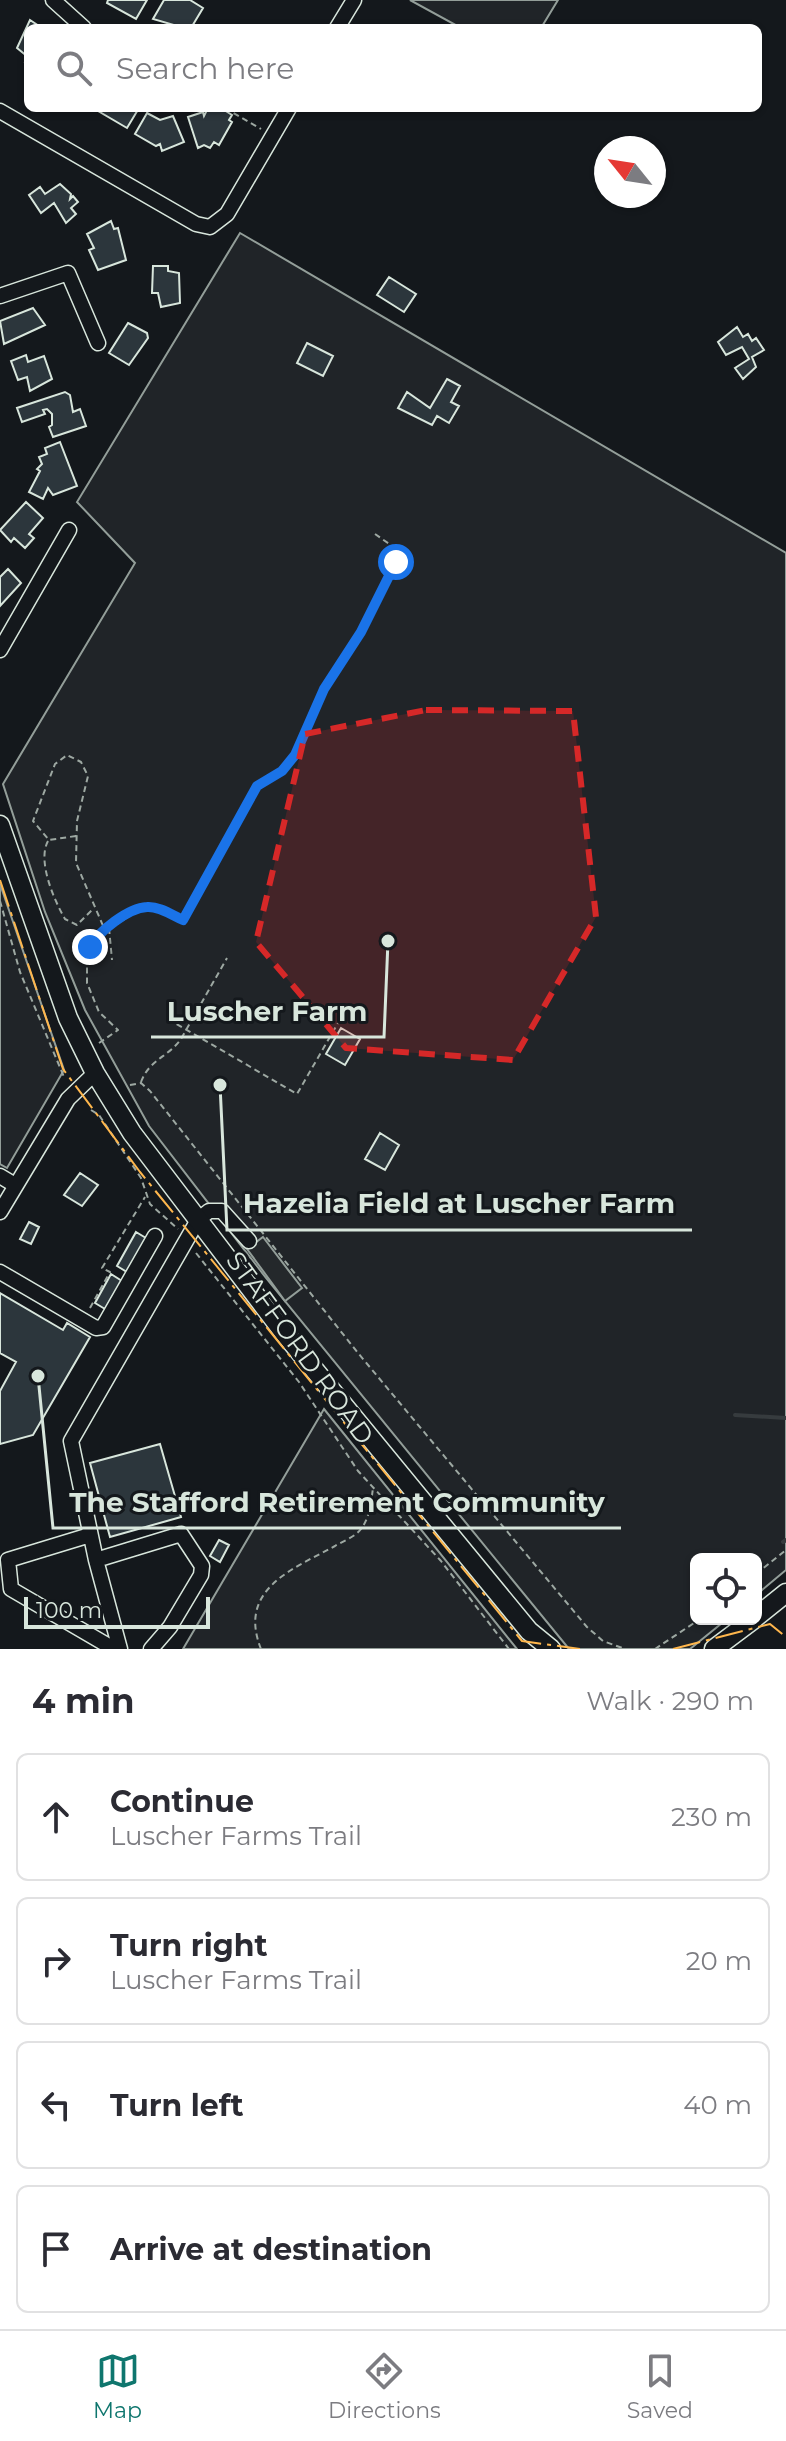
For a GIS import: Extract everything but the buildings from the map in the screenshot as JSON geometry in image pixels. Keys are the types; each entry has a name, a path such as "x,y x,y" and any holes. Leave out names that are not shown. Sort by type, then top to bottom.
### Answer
{"main road":[{"path":"0,825 55,986 95,1073 144,1151 313,1368 529,1631 551,1649"},
{"path":"762,1612 786,1593"},
{"path":"723,1646 747,1625"},
{"path":"529,1631 536,1649"}],"street":[{"path":"53,0 80,24"},
{"path":"339,24 354,0"},
{"path":"0,111 196,224 214,226 227,214 287,112"},
{"path":"0,296 68,273 98,343"},
{"path":"0,650 69,530"},
{"path":"0,1212 68,1099 95,1073"},
{"path":"0,1176 15,1185"},
{"path":"120,1649 90,1535 71,1441 198,1220 209,1211 222,1211 249,1241"},
{"path":"0,1272 96,1328 103,1327 155,1236"},
{"path":"96,1560 181,1534 186,1539 202,1566 201,1575 170,1627 151,1649"},
{"path":"90,1535 8,1560 11,1589 114,1649"}],"path":[{"path":"232,112 273,136"},
{"path":"99,1043 118,1030 99,1012 87,983 89,951 105,929 142,908 158,909 183,920 257,786 282,771 295,755 324,689 361,632 396,562 395,548 375,534"},
{"path":"49,840 35,826 34,814 55,764 67,755 81,762 88,776 76,836 76,863 105,929"},
{"path":"49,840 76,836"},
{"path":"49,840 44,851 49,880 65,919 77,925 94,908"},
{"path":"0,901 20,972 64,1077"},
{"path":"109,927 112,960"},
{"path":"141,1083 151,1063 173,1050 227,958"},
{"path":"168,1019 297,1094 338,1023"},
{"path":"130,1085 141,1083"},
{"path":"141,1083 358,1353 587,1627 603,1641 622,1649"},
{"name":"STAFFORD ROAD","path":"91,1110 99,1115 141,1178 146,1197 186,1241 299,1382 358,1471 441,1561 509,1649"},
{"path":"83,1321 110,1272 102,1268 146,1197"},
{"path":"261,1649 256,1637 257,1612 265,1591 278,1576 359,1532 368,1517 373,1486"},
{"path":"762,1569 786,1550"},
{"path":"655,1649 691,1625"}],"highlighted area":[{"path":"426,710 573,711 596,917 513,1060 346,1048 256,942 305,734"}],"shaded area":[{"path":"410,0 558,0 543,24 454,24"},
{"path":"240,233 786,553 786,1570 762,1590 762,1553 690,1553 690,1625 720,1625 690,1649 569,1649 266,1278 149,1126 85,1010 45,912 3,784 135,563 77,502"},
{"path":"0,884 64,1070 7,1168 0,1164"},
{"path":"263,1237 302,1288 285,1301 247,1249"},
{"path":"324,1409 517,1649 183,1649"}],"waterway":[{"path":"735,1415 786,1418"}],"power":[{"path":"0,880 63,1069 140,1172 522,1641 580,1649"},
{"path":"673,1649 770,1624 786,1637"}],"place":[{"name":"Luscher Farm","path":"388,941"},
{"name":"Hazelia Field at Luscher Farm","path":"220,1085"},
{"name":"The Stafford Retirement Community","path":"38,1376"}],"route":[{"path":"90,947 100,932 142,908 158,909 183,920 198,899 257,786 282,771 295,755 324,689 361,632 396,562"}]}
